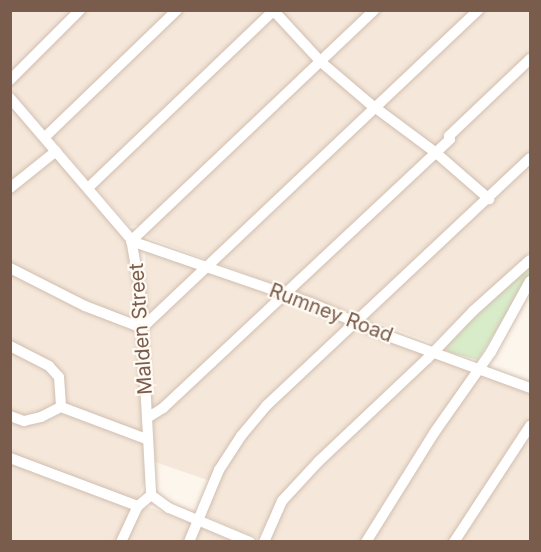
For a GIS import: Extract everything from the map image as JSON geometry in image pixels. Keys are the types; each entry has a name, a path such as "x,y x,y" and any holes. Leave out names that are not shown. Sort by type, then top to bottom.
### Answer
{"street":[{"path":"10,80 80,10"},
{"path":"45,137 177,10"},
{"path":"131,241 374,10"},
{"path":"10,268 85,306 142,328 477,10"},
{"path":"89,187 273,11 321,62 375,108 435,152 489,199"},
{"path":"147,418 163,408 435,152 531,58"},
{"name":"Malden Street","path":"10,98 89,187 131,241 138,267 147,418 146,439 151,495"},
{"path":"10,188 56,151"},
{"path":"189,542 210,487 241,436 271,401 531,159"},
{"name":"Rumney Road","path":"131,241 284,294 531,388"},
{"path":"264,542 282,501 318,462 433,352 468,315 531,260"},
{"path":"366,542 434,433 479,368 531,281"},
{"path":"10,346 49,366 59,377 61,407"},
{"path":"10,416 24,421 41,417 61,407 146,439"},
{"path":"454,542 531,426"},
{"path":"10,458 138,506"},
{"path":"121,542 138,506 151,495 162,504 250,542"}],"shaded area":[{"path":"10,11 367,11 140,225 129,226 11,90"},
{"path":"379,11 530,11 530,252 433,343 149,238 145,232"},
{"path":"10,105 125,237 129,248 133,279 145,482 117,541 11,541"},
{"path":"148,250 221,274 425,353 282,496 258,538 208,517 207,512 216,483 155,462 145,254"},
{"path":"436,357 530,391 530,541 271,542 270,537 290,499 349,439"},
{"path":"147,507 234,541 124,542 138,513"}],"green space":[{"path":"530,265 530,276 478,360 449,352 446,349 447,344"}]}
